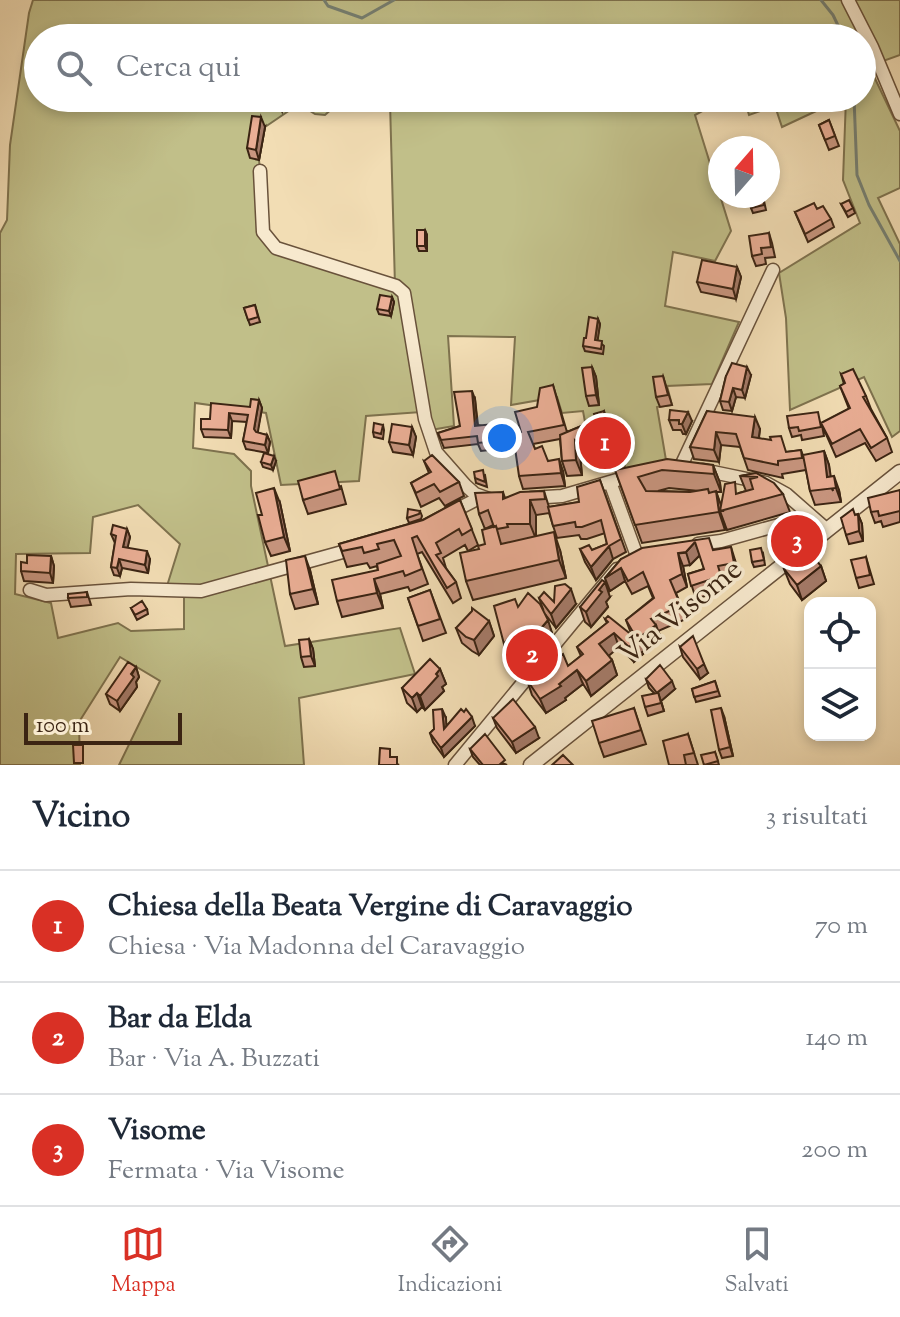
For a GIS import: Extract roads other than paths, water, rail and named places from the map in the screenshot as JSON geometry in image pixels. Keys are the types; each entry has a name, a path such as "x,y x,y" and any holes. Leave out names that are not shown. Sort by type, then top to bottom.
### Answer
{"street":[{"path":"848,0 860,24"},
{"path":"876,57 900,114"},
{"path":"260,171 263,232 276,248 396,286 404,293 425,419 436,452 465,485 481,497 499,499"},
{"path":"773,270 674,467 766,483 786,494 826,529"},
{"name":"Via Visome","path":"531,765 900,472"},
{"path":"514,498 562,496 643,473"},
{"path":"456,765 620,565 641,554 605,484"},
{"path":"870,495 900,491"},
{"path":"434,522 481,497"},
{"path":"690,545 721,541 811,516"},
{"path":"30,590 46,595 131,589 201,591 363,545"}],"waterway":[{"path":"324,0 328,6 362,18 394,0"},
{"path":"821,0 837,24"},
{"path":"855,112 857,175 869,205 900,261"}],"place":[{"name":"Chiesa della Beata Vergine di Caravaggio","path":"605,443"},
{"name":"Visome","path":"797,541"},
{"name":"Bar da Elda","path":"532,655"}]}
